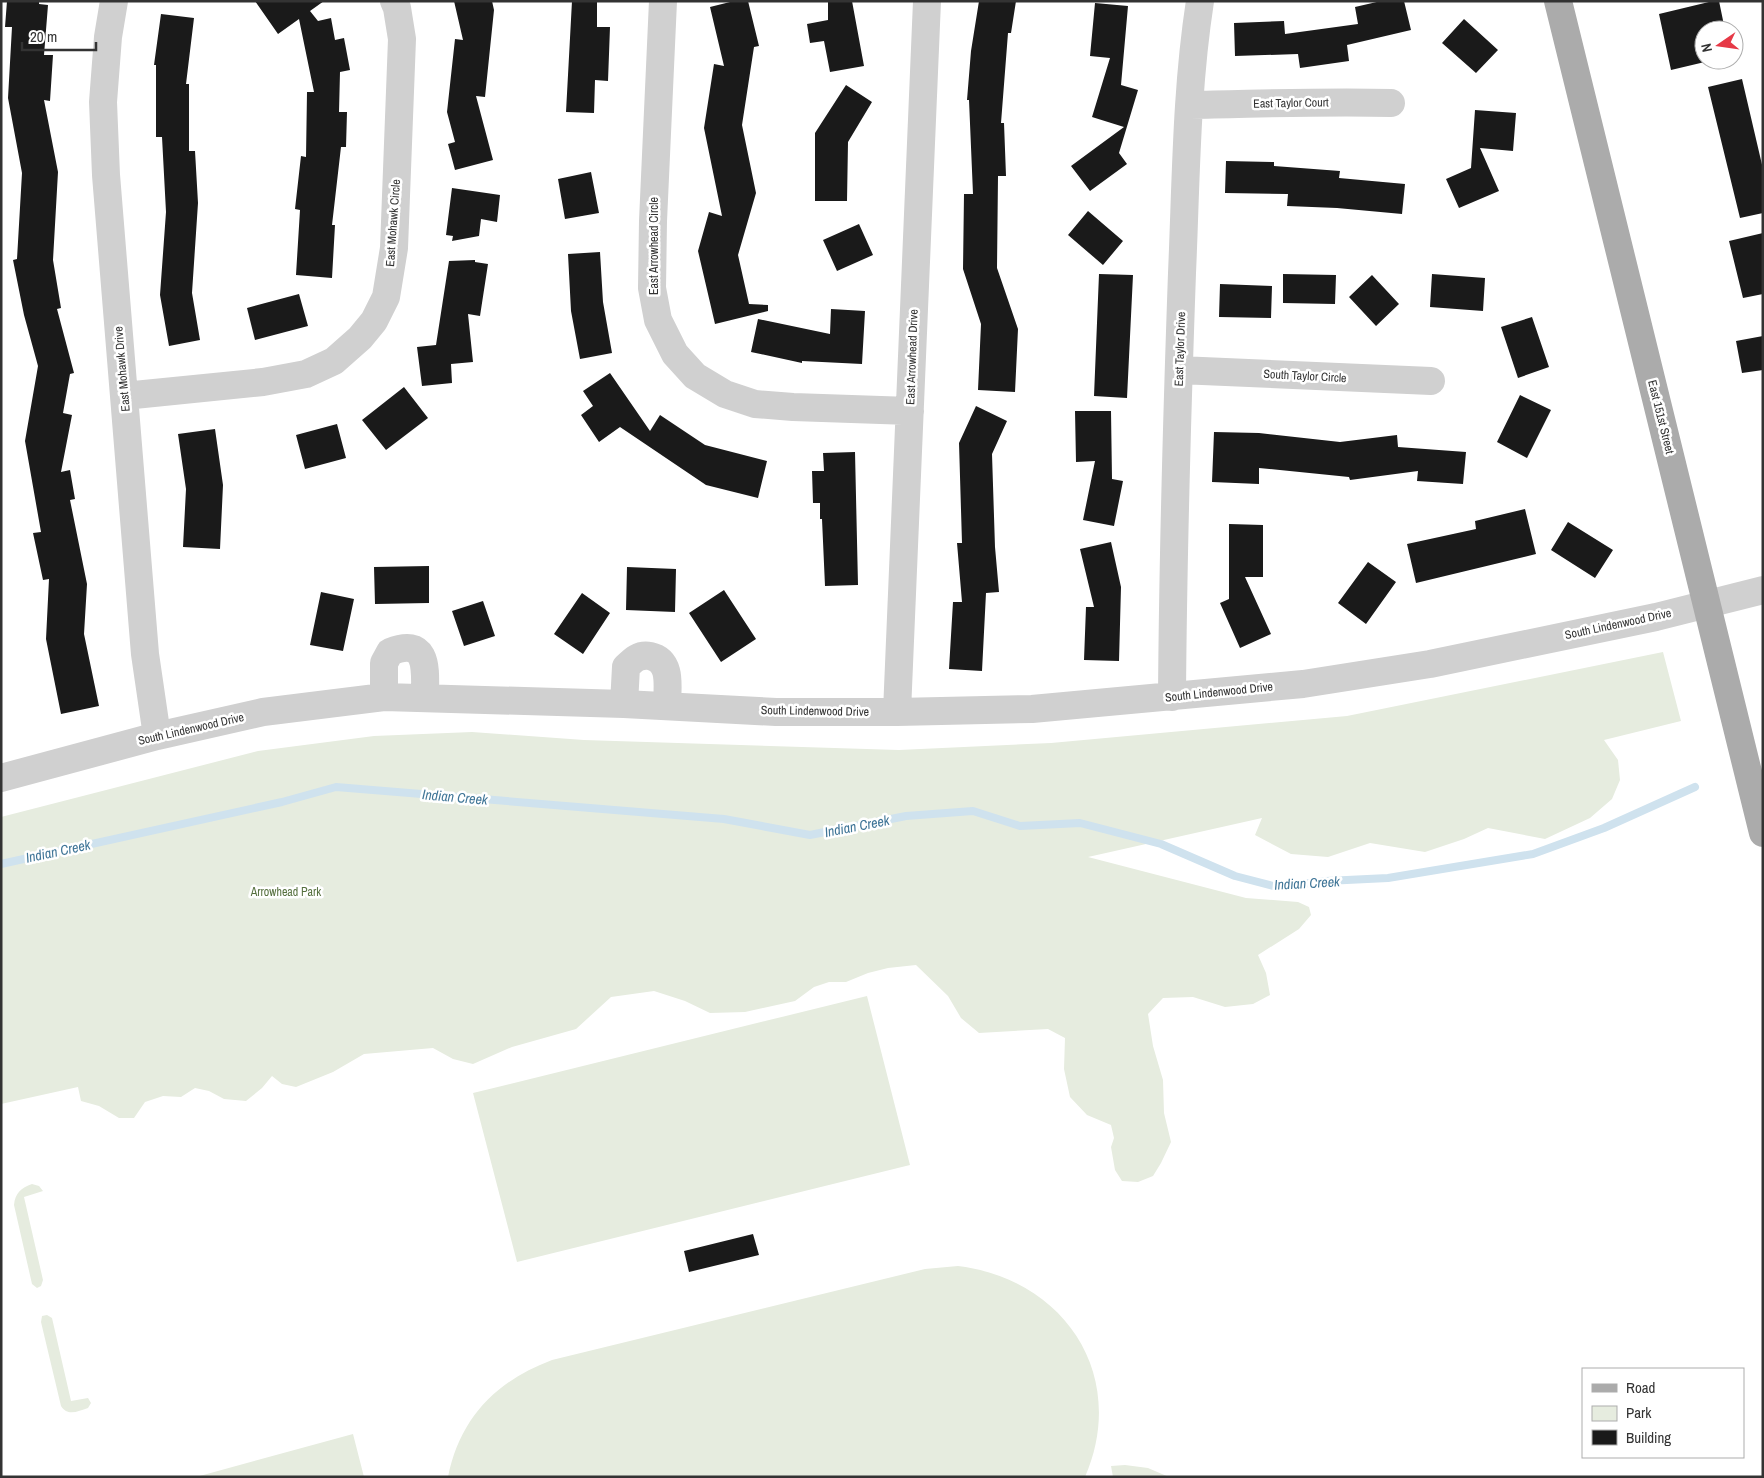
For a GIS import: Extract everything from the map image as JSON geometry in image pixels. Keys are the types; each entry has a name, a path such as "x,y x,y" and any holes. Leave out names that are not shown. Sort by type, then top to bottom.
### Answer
{"main road":[{"name":"East 151st Street","path":"1558,1 1763,833"}],"street":[{"name":"East Mohawk Drive","path":"114,1 108,37 103,102 106,175 146,654 157,736"},
{"name":"East Mohawk Circle","path":"124,396 263,382 306,374 334,361 360,338 374,321 386,297 394,248 402,39 394,1"},
{"name":"East Arrowhead Circle","path":"662,1 652,288 658,320 675,354 695,376 725,394 754,404 910,411"},
{"name":"East Arrowhead Drive","path":"897,712 927,1"},
{"name":"East Taylor Drive","path":"1172,697 1173,546 1179,370 1190,105 1194,38 1200,1"},
{"name":"East Taylor Court","path":"1190,105 1341,102 1391,104"},
{"name":"South Taylor Circle","path":"1179,370 1431,381"},
{"name":"South Lindenwood Drive","path":"1,778 157,736 263,712 384,697 624,704 776,712 897,712 1032,709 1303,684 1430,664 1656,616 1763,590"},
{"path":"384,697 384,663 390,652 403,646 413,648 420,654 424,664 425,698"},
{"path":"624,704 626,667 634,658 644,655 656,657 665,665 668,676 666,706"}],"green space":[{"name":"Arrowhead Park","path":"1663,652 1681,721 1604,740 1618,760 1620,780 1612,799 1590,818 1545,839 1488,828 1464,839 1425,852 1370,843 1328,857 1291,854 1255,835 1262,818 1088,857 1246,898 1298,902 1309,907 1311,915 1299,929 1258,955 1266,973 1270,995 1253,1004 1225,1007 1193,997 1163,998 1148,1014 1153,1046 1163,1080 1164,1113 1171,1142 1153,1176 1138,1182 1122,1181 1115,1170 1111,1147 1114,1138 1111,1125 1087,1115 1070,1097 1064,1069 1065,1038 1048,1029 979,1033 961,1018 948,996 916,965 888,968 868,973 846,982 829,982 814,987 795,1001 745,1012 710,1013 685,1001 654,991 611,997 576,1029 512,1047 473,1064 453,1059 433,1048 364,1054 333,1072 296,1087 282,1084 272,1076 262,1088 246,1101 224,1099 209,1091 195,1088 181,1097 163,1096 145,1102 134,1118 119,1118 99,1106 81,1101 78,1087 1,1104 1,817 258,751 374,736 472,732 584,740 899,750 1051,743 1347,716"},
{"path":"867,996 910,1165 517,1262 473,1093"},
{"path":"32,1184 39,1186 43,1191 24,1197 43,1280 41,1286 37,1288 32,1284 14,1205 19,1192"},
{"path":"958,1266 996,1275 1029,1290 1056,1312 1078,1338 1092,1369 1099,1403 1097,1439 1085,1477 448,1477 461,1437 471,1420 484,1404 514,1379 552,1360 925,1269"},
{"path":"47,1315 52,1318 71,1401 88,1398 91,1403 88,1408 77,1412 70,1412 61,1406 41,1322 42,1316"},
{"path":"353,1434 364,1477 196,1477"},
{"path":"1125,1465 1148,1468 1169,1477 1113,1477 1111,1466"}],"building":[{"path":"7,1 39,1 39,4 48,5 44,55 53,55 50,101 44,100 58,172 53,260 61,308 57,309 74,373 70,374 63,413 72,415 61,472 70,470 75,499 70,500 87,584 84,634 99,706 61,714 46,639 49,579 43,580 33,533 41,532 25,441 38,366 24,315 13,260 17,259 22,173 8,98 12,27 5,27"},
{"path":"255,1 324,1 310,11 318,21 331,18 335,40 344,38 350,70 340,72 339,112 347,112 346,147 341,147 332,225 335,225 332,278 296,275 300,210 295,209 301,156 306,157 307,92 314,92 299,19 278,34"},
{"path":"454,1 492,1 494,10 485,97 476,96 493,160 455,170 448,144 455,142 447,112 455,39 463,40"},
{"path":"572,1 597,1 597,27 610,27 608,81 595,80 594,113 566,112"},
{"path":"734,1 748,1 759,46 754,47 742,125 756,193 738,255 749,304 768,305 768,311 715,324 698,251 709,212 722,216 704,128 714,64 724,66 710,7"},
{"path":"828,1 852,1 864,66 830,72 824,41 810,43 807,24 828,20"},
{"path":"979,1 1016,1 1011,33 1008,33 1001,123 1004,123 1006,176 998,176 997,268 1018,329 1015,392 978,390 981,324 963,269 964,194 973,194 969,100 967,100 971,51"},
{"path":"1381,1 1404,1 1411,30 1347,45 1349,61 1300,68 1298,54 1235,56 1234,23 1284,21 1285,34 1358,24 1355,7"},
{"path":"1719,1 1723,20 1694,20 1694,65 1671,70 1659,14"},
{"path":"1095,3 1128,6 1121,85 1138,90 1119,153 1127,164 1090,191 1071,166 1124,127 1092,117 1110,58 1090,56"},
{"path":"161,14 194,18 186,84 189,84 189,151 195,151 198,203 192,293 200,340 169,346 160,295 166,212 162,137 156,137 156,65 154,65"},
{"path":"1464,19 1498,50 1476,73 1442,43"},
{"path":"1742,79 1763,169 1763,213 1740,218 1708,87"},
{"path":"846,85 872,102 848,142 847,201 815,201 815,133"},
{"path":"1475,110 1516,113 1513,151 1480,148 1499,191 1459,208 1446,179 1471,168"},
{"path":"1226,161 1274,162 1274,166 1340,171 1339,178 1405,184 1402,214 1287,206 1288,194 1225,193"},
{"path":"591,172 599,213 565,219 558,179"},
{"path":"452,188 500,195 497,222 481,219 479,236 452,241 453,236 446,235"},
{"path":"1088,211 1123,241 1103,265 1068,235"},
{"path":"859,224 873,255 837,271 823,240"},
{"path":"1763,233 1763,294 1743,298 1729,241"},
{"path":"600,252 603,302 612,353 580,359 571,311 568,254"},
{"path":"475,260 475,262 488,264 480,316 468,314 473,362 451,364 452,383 422,386 417,347 436,345 449,261"},
{"path":"1099,274 1133,275 1127,398 1094,396"},
{"path":"1283,274 1336,275 1335,304 1283,303"},
{"path":"1432,274 1485,278 1483,311 1430,307"},
{"path":"1372,275 1399,304 1376,326 1349,297"},
{"path":"1220,284 1272,286 1271,318 1219,317"},
{"path":"299,294 308,326 255,340 247,308"},
{"path":"831,309 865,311 862,364 802,361 802,363 751,352 758,319 830,334"},
{"path":"1532,317 1549,367 1518,378 1501,327"},
{"path":"1763,336 1763,370 1742,373 1736,341"},
{"path":"610,373 650,431 660,415 705,445 767,461 758,498 706,485 620,427 599,442 581,415 593,406 583,391"},
{"path":"404,387 428,418 386,450 362,420"},
{"path":"1520,395 1551,410 1527,458 1497,442"},
{"path":"976,406 1007,421 992,454 995,547 999,592 986,593 982,671 949,669 953,602 962,602 957,543 962,543 959,443"},
{"path":"1075,411 1111,411 1112,479 1123,481 1114,526 1083,520 1095,461 1076,462"},
{"path":"337,424 346,458 305,469 296,435"},
{"path":"215,429 223,485 220,549 183,547 186,489 178,434"},
{"path":"1214,432 1259,433 1340,442 1397,435 1398,447 1466,452 1463,484 1417,481 1418,471 1350,480 1349,477 1259,468 1259,484 1212,482"},
{"path":"855,452 858,585 825,586 822,519 820,519 820,503 813,503 812,471 824,471 823,453"},
{"path":"1525,509 1536,554 1416,583 1407,544 1476,529 1475,521"},
{"path":"1568,522 1613,550 1595,578 1551,550"},
{"path":"1229,524 1263,525 1263,577 1245,577 1271,634 1240,648 1220,603 1229,599"},
{"path":"1111,542 1121,587 1119,661 1084,660 1086,607 1094,607 1080,549"},
{"path":"1368,562 1396,582 1366,624 1338,603"},
{"path":"429,566 429,603 375,604 374,567"},
{"path":"627,567 676,569 675,612 626,610"},
{"path":"724,590 756,639 721,662 689,613"},
{"path":"321,592 354,599 343,651 310,645"},
{"path":"582,593 610,613 583,654 554,634"},
{"path":"483,601 495,636 464,646 452,611"},
{"path":"753,1234 759,1255 689,1272 684,1251"}],"waterway":[{"name":"Indian Creek","path":"1,864 282,802 336,787 724,819 810,835 906,816 973,811 1020,826 1080,823 1161,844 1235,876 1277,887 1326,881 1388,878 1533,854 1604,828 1695,787"}]}
